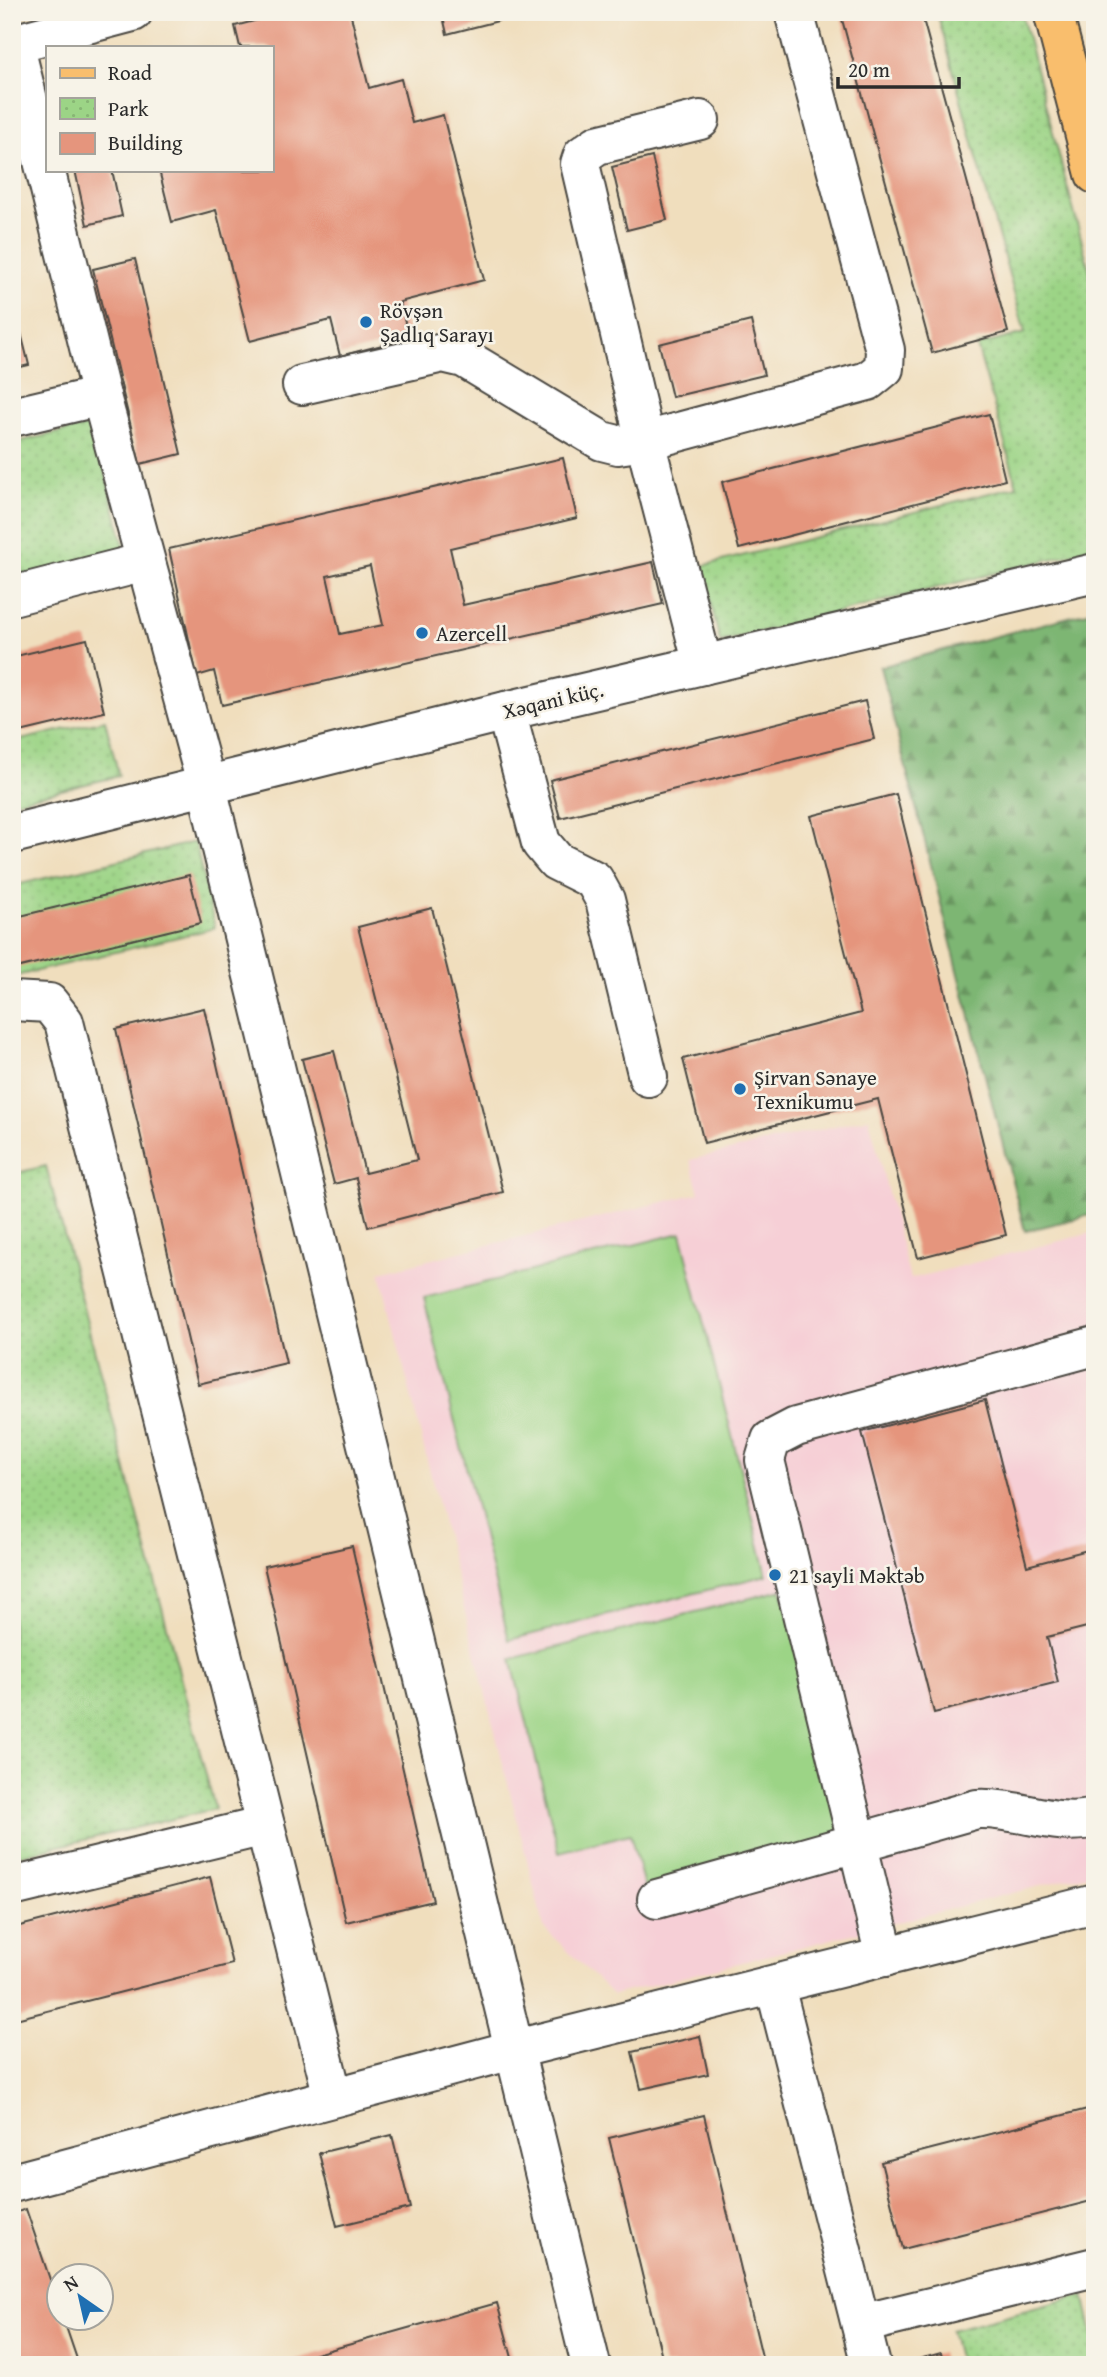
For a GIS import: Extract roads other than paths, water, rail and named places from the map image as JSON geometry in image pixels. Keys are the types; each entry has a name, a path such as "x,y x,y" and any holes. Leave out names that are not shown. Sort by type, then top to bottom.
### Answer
{"main road":[{"path":"1053,12 1095,174"}],"street":[{"path":"133,12 13,44 101,396 206,787 591,2365"},
{"path":"302,385 443,353 464,358 602,441 618,445 645,441 868,381 884,368 885,351 794,12"},
{"path":"701,120 597,145 583,155 580,164 645,441 703,665"},
{"path":"12,417 101,396"},
{"path":"12,596 145,562"},
{"name":"Xəqani küç.","path":"12,834 506,711 1095,572"},
{"path":"506,711 541,843 556,861 594,880 606,900 648,1077"},
{"path":"12,1000 49,1003 64,1022 333,2097"},
{"path":"885,1957 765,1460 771,1440 796,1427 1095,1346"},
{"path":"657,1899 858,1845 978,1809 1002,1808 1049,1820 1078,1822 1095,1818"},
{"path":"12,1887 265,1826"},
{"path":"12,2183 516,2049 1095,1904"},
{"path":"775,1986 871,2365"},
{"path":"861,2324 1095,2267"}],"place":[{"name":"Rövşən Şadlıq Sarayı","path":"366,322"},
{"name":"Azercell","path":"422,633"},
{"name":"Şirvan Sənaye Texnikumu","path":"740,1089"},
{"name":"21 sayli Məktəb","path":"775,1575"}]}
